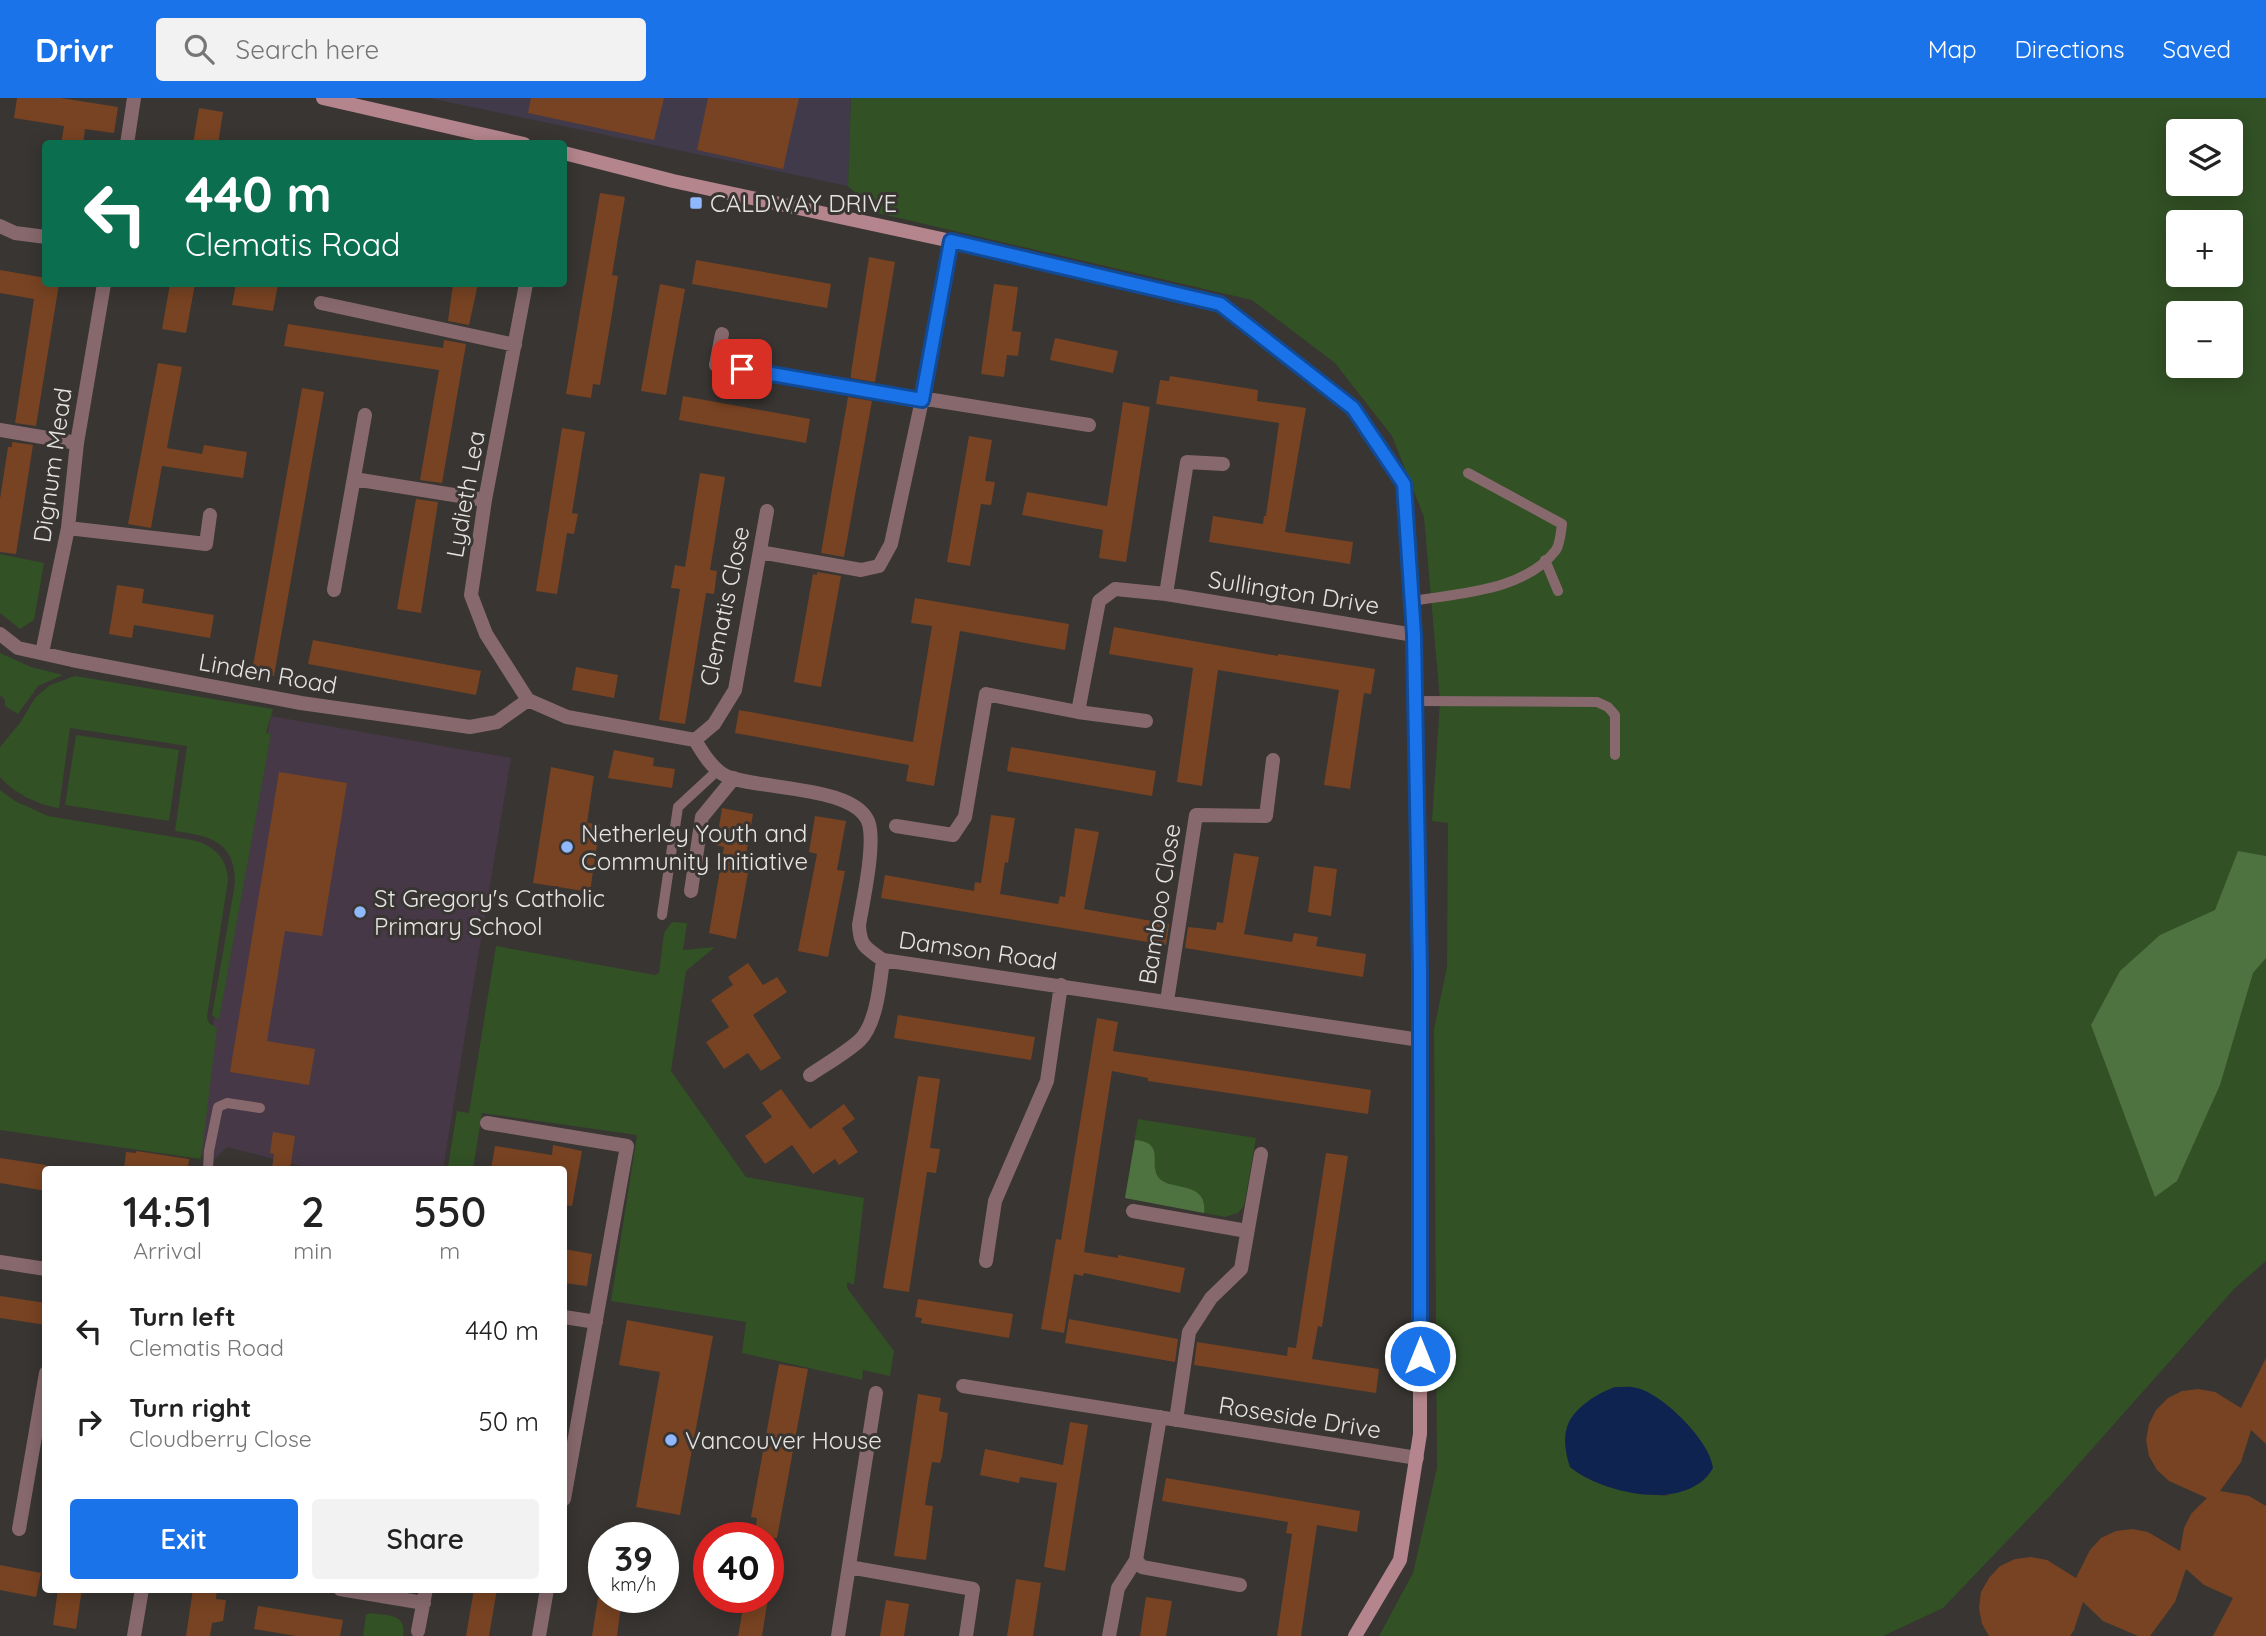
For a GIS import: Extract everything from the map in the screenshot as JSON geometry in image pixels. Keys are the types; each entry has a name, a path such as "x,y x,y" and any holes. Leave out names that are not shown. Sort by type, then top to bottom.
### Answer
{"street":[{"path":"128,140 134,98"},
{"path":"323,98 507,140"},
{"path":"567,154 673,181 951,241 1220,304 1353,408 1404,484 1414,635 1420,1040 1420,1434 1400,1560 1355,1636"},
{"path":"0,226 15,233 42,236"},
{"path":"760,552 861,570 879,566 891,544 922,400 951,241"},
{"name":"Dignum Mead","path":"41,653 68,527 77,443 103,287"},
{"name":"Lydieth Lea","path":"525,287 485,500 471,595 486,635 528,700"},
{"path":"321,303 515,345"},
{"path":"722,334 716,365 1089,425"},
{"path":"334,590 365,415"},
{"path":"0,430 77,443"},
{"path":"1166,594 1187,462 1223,464"},
{"path":"354,479 485,500"},
{"name":"Clematis Close","path":"695,740 713,724 735,690 767,510"},
{"path":"68,527 206,544 210,515"},
{"name":"Sullington Drive","path":"1078,712 1099,601 1115,589 1166,594 1414,635"},
{"name":"Linden Road","path":"0,635 18,648 41,653 301,703 470,727 497,722 528,700"},
{"path":"896,826 953,835 965,817 986,694 1078,712 1146,721"},
{"path":"528,700 567,717 695,740"},
{"name":"Damson Road","path":"695,740 703,753 725,776 814,792 851,804 863,814 869,824 870,858 859,937 862,945 883,960 1420,1040"},
{"name":"Bamboo Close","path":"1167,1001 1196,815 1266,816 1273,760"},
{"path":"691,891 702,817 734,778"},
{"path":"810,1075 861,1039 870,1026 883,960"},
{"path":"986,1261 995,1201 1047,1081 1061,985"},
{"path":"487,1123 627,1146 567,1482"},
{"path":"1176,1420 1189,1332 1211,1298 1241,1269 1261,1154"},
{"path":"1132,1211 1247,1230"},
{"path":"0,1262 42,1268"},
{"path":"567,1317 596,1322"},
{"name":"Roseside Drive","path":"963,1386 1418,1458"},
{"path":"838,1636 876,1393"},
{"path":"1109,1636 1118,1588 1136,1560 1160,1417"},
{"path":"19,1529 40,1450 42,1424"},
{"path":"1136,1560 1142,1567 1240,1585"},
{"path":"849,1567 974,1589 966,1636"},
{"path":"134,1636 141,1593"},
{"path":"389,1593 425,1596 418,1631"},
{"path":"539,1636 546,1593"}],"lane":[{"path":"1413,601 1497,586 1532,573 1557,548 1562,524 1468,473"},
{"path":"1545,560 1558,591"},
{"path":"1415,701 1597,702 1608,707 1615,715 1615,755"},
{"path":"662,915 678,807 718,770"},
{"path":"208,1166 218,1107 228,1103 260,1108"}],"shaded area":[{"path":"429,98 851,98 848,186"},
{"name":"St Gregory's Catholic Primary School","path":"271,716 511,758 443,1166 300,1166 227,1147 208,1166 198,1147 205,1067"}],"green space":[{"path":"851,98 2266,98 2266,1261 2234,1289 2052,1494 1943,1608 1883,1636 1379,1636 1413,1573 1437,1468 1434,1029 1447,967 1448,823 1432,821 1440,701 1424,517 1392,436 1335,363 1252,300 877,213 848,186","holes":["1615,1387 1636,1388 1668,1496 1604,1485 1570,1467 1566,1438 1574,1418"]},
{"path":"0,554 44,563 34,620 20,629 0,613"},
{"path":"0,653 31,667 63,675 38,686 18,714 5,706 5,700 0,695"},
{"path":"75,676 273,709 266,733 271,734 219,1020 212,1015 235,883 234,869 231,858 218,843 199,835 175,831 187,746 70,728 59,808 27,797 0,777 0,747 20,723 35,698 50,685"},
{"path":"76,735 179,750 169,821 65,805"},
{"path":"0,790 15,801 48,816 192,840 206,845 222,859 228,880 207,1017 209,1023 217,1028 201,1159 0,1130"},
{"path":"2238,851 2266,856 2266,958 2253,973 2220,1085 2177,1181 2155,1197 2091,1025 2120,971 2160,935 2215,910"},
{"path":"672,922 687,923 683,950 715,947 686,971 671,1071 746,1177 864,1198 854,1285 847,1282 847,1288 894,1351 890,1376 863,1370 862,1380 742,1353 746,1322 611,1301 637,1135 482,1113 473,1166 448,1166 457,1111 469,1113 496,946 655,975 659,973 664,933"},
{"path":"1138,1119 1256,1138 1244,1206 1238,1213 1225,1217 1125,1198"},
{"path":"1135,1140 1145,1142 1154,1150 1155,1168 1161,1180 1201,1196 1204,1213 1125,1198"},
{"path":"370,1613 399,1619 403,1636 363,1636 366,1615"}],"water":[{"path":"1615,1387 1634,1387 1648,1392 1684,1420 1710,1457 1713,1468 1701,1482 1685,1491 1665,1495 1644,1494 1603,1485 1570,1467 1565,1442 1570,1420 1587,1402"}],"building":[{"path":"17,98 61,98 118,107 114,133 85,129 84,140 62,140 64,126 14,118"},
{"path":"531,98 664,98 654,140 528,113"},
{"path":"708,98 799,98 783,169 697,150"},
{"path":"199,108 223,112 219,140 194,140"},
{"path":"600,193 625,197 612,275 618,276 600,385 593,384 591,398 566,394"},
{"path":"869,257 895,262 875,382 851,378"},
{"path":"696,260 831,284 827,308 692,284"},
{"path":"0,270 42,277 42,287 59,287 36,426 15,423 34,299 0,293"},
{"path":"660,284 685,289 666,395 641,391"},
{"path":"994,284 1018,287 1012,331 1021,332 1018,356 1007,355 1004,377 981,374"},
{"path":"169,287 194,287 186,333 162,329"},
{"path":"235,287 277,287 273,311 232,305"},
{"path":"453,287 477,287 469,325 448,321"},
{"path":"288,324 443,348 444,340 466,344 442,483 420,480 439,370 284,346"},
{"path":"1055,338 1118,351 1113,373 1050,360"},
{"path":"158,363 182,367 167,448 202,454 204,445 247,452 243,478 162,466 151,528 128,524"},
{"path":"1170,376 1258,390 1257,401 1306,408 1285,532 1353,542 1350,564 1209,542 1213,516 1263,524 1279,423 1156,404 1160,380 1169,381"},
{"path":"302,388 324,392 274,676 252,672"},
{"path":"683,396 810,419 806,443 679,420"},
{"path":"848,397 872,401 844,557 821,553"},
{"path":"1123,402 1150,407 1126,562 1099,558 1103,530 1022,515 1027,492 1107,506"},
{"path":"562,428 585,432 572,513 578,514 574,534 567,533 557,594 536,591"},
{"path":"969,436 992,440 985,481 995,482 991,505 981,504 970,566 947,562"},
{"path":"12,442 33,445 16,554 0,552 0,499 8,447 12,447"},
{"path":"700,473 725,477 710,570 717,571 714,594 706,593 685,724 659,720 680,589 671,588 675,565 685,567"},
{"path":"416,499 438,502 421,613 397,609"},
{"path":"817,572 841,576 821,687 794,682 813,574 817,575"},
{"path":"117,585 144,589 142,603 214,615 210,638 134,625 132,638 109,634"},
{"path":"915,598 1069,624 1065,650 960,631 934,786 906,781 909,765 735,733 739,710 913,742 932,626 911,623"},
{"path":"1114,627 1278,656 1375,669 1371,694 1364,693 1350,789 1324,785 1339,690 1218,670 1202,786 1177,782 1193,668 1109,654"},
{"path":"313,640 481,671 476,695 308,664"},
{"path":"576,667 618,675 614,698 572,690"},
{"path":"1011,747 1156,771 1152,796 1007,771"},
{"path":"614,750 654,758 653,766 675,769 672,788 608,778"},
{"name":"Netherley Youth and Community Initiative","path":"551,767 594,776 587,823 600,824 590,892 533,883"},
{"path":"279,772 347,783 322,936 285,931 267,1041 315,1049 309,1085 230,1072"},
{"path":"722,808 753,814 744,866 749,867 736,939 709,933 724,847 716,845"},
{"path":"991,815 1015,818 1000,894 1058,904 1060,896 1065,897 1075,828 1099,832 1084,909 1169,924 1166,945 881,898 885,875 974,891 975,882 981,883"},
{"path":"815,816 846,821 837,870 845,871 828,957 798,951 817,854 809,852"},
{"path":"1234,853 1259,857 1244,934 1292,942 1294,933 1318,937 1316,946 1366,954 1363,977 1185,948 1188,927 1216,930 1217,922 1223,923"},
{"path":"1314,866 1337,869 1331,916 1308,912"},
{"path":"748,963 763,985 777,977 787,992 753,1015 781,1058 761,1071 748,1053 724,1069 706,1042 729,1027 711,1000 733,985 728,977"},
{"path":"898,1015 1035,1037 1031,1060 894,1038"},
{"path":"1097,1018 1118,1022 1113,1051 1371,1090 1368,1114 1148,1081 1148,1078 1112,1071 1084,1252 1118,1258 1118,1255 1185,1268 1180,1293 1084,1273 1083,1276 1074,1274 1064,1333 1041,1329 1056,1239 1061,1240"},
{"path":"918,1076 940,1079 930,1148 940,1149 936,1173 927,1172 909,1292 883,1288"},
{"path":"781,1089 810,1129 844,1104 855,1119 842,1128 858,1152 839,1165 835,1159 813,1174 792,1145 765,1164 745,1136 772,1117 762,1103"},
{"path":"273,1132 295,1136 290,1166 272,1166 274,1154 270,1153"},
{"path":"553,1145 582,1151 572,1206 567,1205 567,1166 492,1166 495,1146 552,1155"},
{"path":"126,1152 189,1159 188,1166 124,1166"},
{"path":"1326,1153 1348,1156 1322,1327 1318,1326 1312,1359 1379,1369 1376,1393 1194,1365 1197,1342 1287,1356 1288,1347 1296,1348"},
{"path":"0,1158 46,1165 42,1166 42,1190 0,1183"},
{"path":"567,1250 592,1254 587,1286 567,1283"},
{"path":"0,1296 42,1302 42,1324 0,1318"},
{"path":"918,1299 1013,1314 1009,1338 921,1323 922,1318 915,1317"},
{"path":"1069,1319 1178,1339 1175,1362 1065,1343"},
{"name":"Vancouver House","path":"627,1320 713,1336 680,1515 636,1507 660,1372 619,1365"},
{"path":"2266,1358 2266,1444 2251,1430 2241,1462 2220,1491 2249,1496 2266,1506 2266,1636 2213,1636 2233,1598 2204,1585 2186,1569 2175,1602 2150,1636 2138,1636 2103,1621 2083,1602 2070,1636 1989,1636 1982,1624 1979,1608 1981,1592 2000,1566 2015,1559 2031,1557 2047,1560 2076,1578 2090,1550 2101,1538 2116,1531 2132,1529 2148,1532 2180,1551 2184,1528 2191,1514 2207,1498 2169,1481 2157,1470 2149,1456 2146,1440 2149,1424 2156,1410 2168,1398 2182,1391 2198,1389 2215,1392 2241,1408"},
{"path":"779,1364 808,1369 780,1522 756,1522 757,1518 751,1517"},
{"path":"918,1394 941,1398 939,1411 948,1413 942,1457 940,1463 932,1462 928,1484 925,1505 933,1506 926,1560 894,1556"},
{"path":"1070,1422 1088,1425 1065,1571 1044,1567 1057,1483 1020,1477 1019,1483 980,1475 985,1449 1063,1465"},
{"path":"1166,1478 1360,1511 1357,1532 1317,1525 1301,1636 1277,1636 1292,1534 1286,1533 1288,1522 1162,1501"},
{"path":"0,1565 41,1573 36,1597 0,1590"},
{"path":"1016,1579 1041,1583 1033,1636 1007,1636"},
{"path":"57,1593 81,1593 76,1629 53,1625"},
{"path":"192,1593 217,1593 216,1599 226,1600 223,1621 212,1623 210,1636 186,1636"},
{"path":"473,1593 496,1593 489,1636 466,1636"},
{"path":"1146,1597 1172,1601 1166,1636 1140,1636"},
{"path":"886,1600 909,1604 904,1636 880,1636"},
{"path":"258,1606 343,1620 340,1636 296,1636 254,1629"},
{"path":"596,1613 620,1613 617,1636 592,1636"},
{"path":"742,1613 766,1613 762,1636 738,1636"}],"place":[{"name":"CALDWAY DRIVE","path":"696,203"},
{"name":"Netherley Youth and Community Initiative","path":"567,847"},
{"name":"St Gregory's Catholic Primary School","path":"360,912"},
{"name":"Vancouver House","path":"671,1440"}],"route":[{"path":"742,369 922,400 951,241 1220,304 1353,408 1404,484 1413,601 1420,971 1420,1356"}]}
